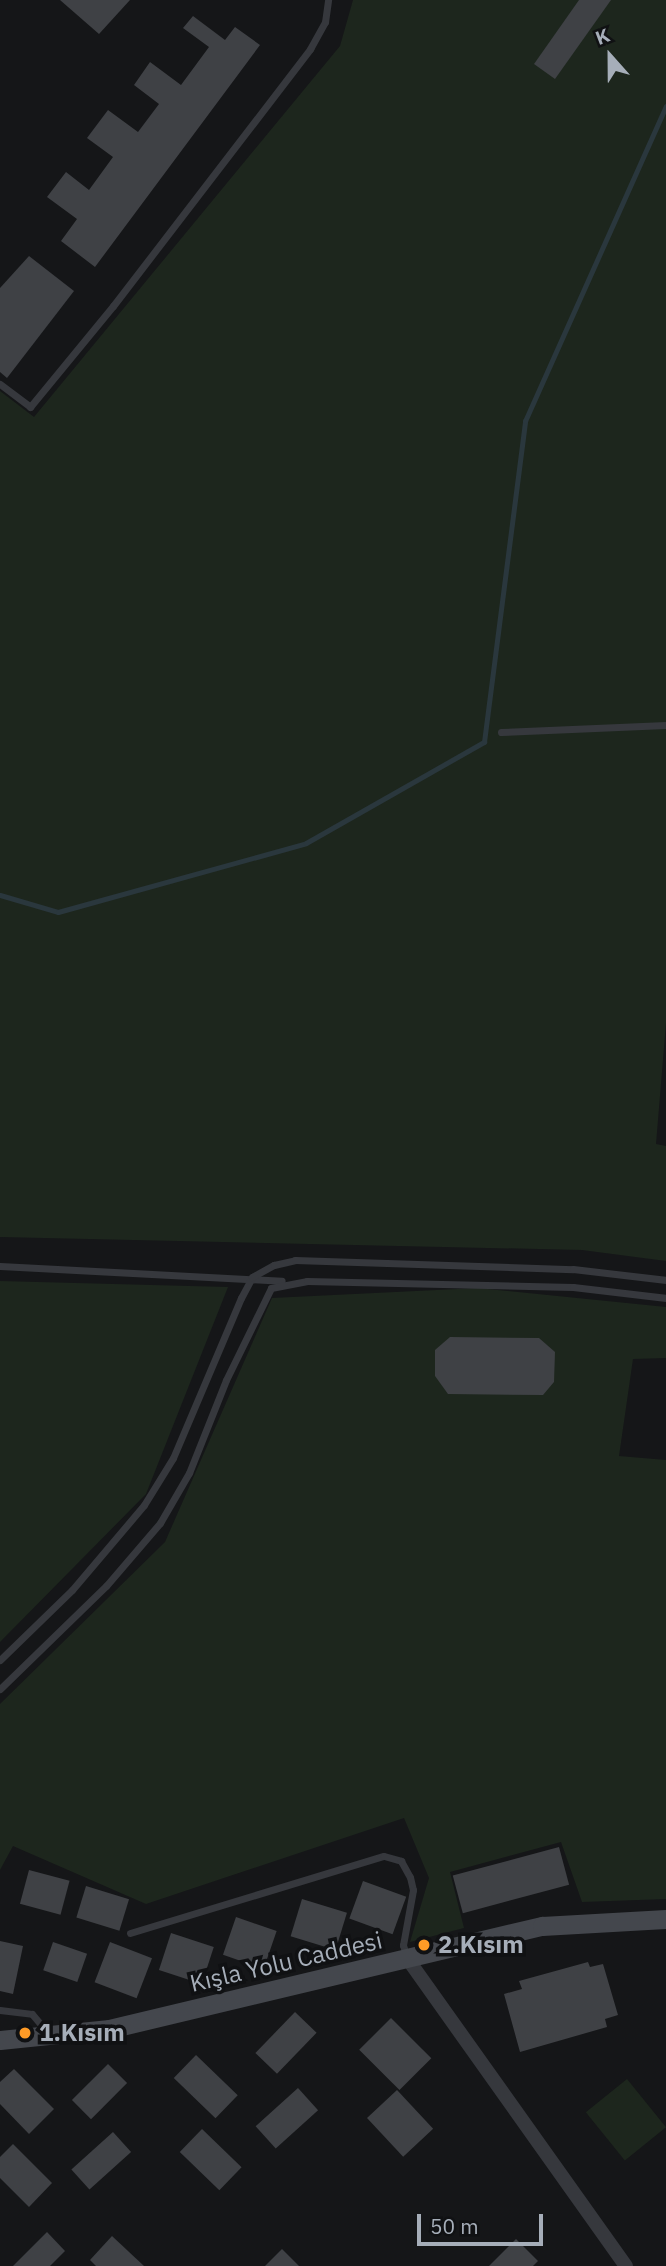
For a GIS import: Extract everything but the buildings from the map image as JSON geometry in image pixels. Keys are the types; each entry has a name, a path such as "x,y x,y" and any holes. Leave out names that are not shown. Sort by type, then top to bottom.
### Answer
{"street":[{"name":"Kışla Yolu Caddesi","path":"0,2040 109,2029 542,1926 666,1919"},
{"path":"407,1958 626,2266"}],"lane":[{"path":"0,384 30,407 114,306 310,49 325,22 328,0"},
{"path":"501,732 666,725"},
{"path":"0,1660 72,1590 162,1479 251,1280 274,1265 295,1259 573,1269 666,1280"},
{"path":"0,1266 287,1282 573,1287 666,1298"},
{"path":"0,1689 106,1586 160,1524 189,1473 264,1299 271,1288 287,1282"},
{"path":"130,1933 384,1856 401,1861 410,1877 413,1890 403,1945 407,1958"},
{"path":"0,2010 32,2014 49,2035"}],"shaded area":[{"path":"353,0 666,0 666,1023 656,1144 666,1146 666,1261 582,1250 0,1237 0,391 34,417 340,46"},
{"path":"0,1281 228,1287 146,1494 0,1642"},
{"path":"478,1288 666,1307 666,1358 633,1359 619,1456 666,1460 666,1899 582,1902 561,1842 450,1872 464,1928 410,1942 429,1878 404,1818 146,1904 13,1846 0,1870 0,1704 165,1542 272,1298"},
{"path":"627,2079 666,2127 625,2161 586,2112"}],"waterway":[{"path":"0,895 58,912 306,843 484,742 525,421 666,106"}],"place":[{"name":"2.Kısım","path":"424,1945"},
{"name":"1.Kısım","path":"25,2033"}]}
